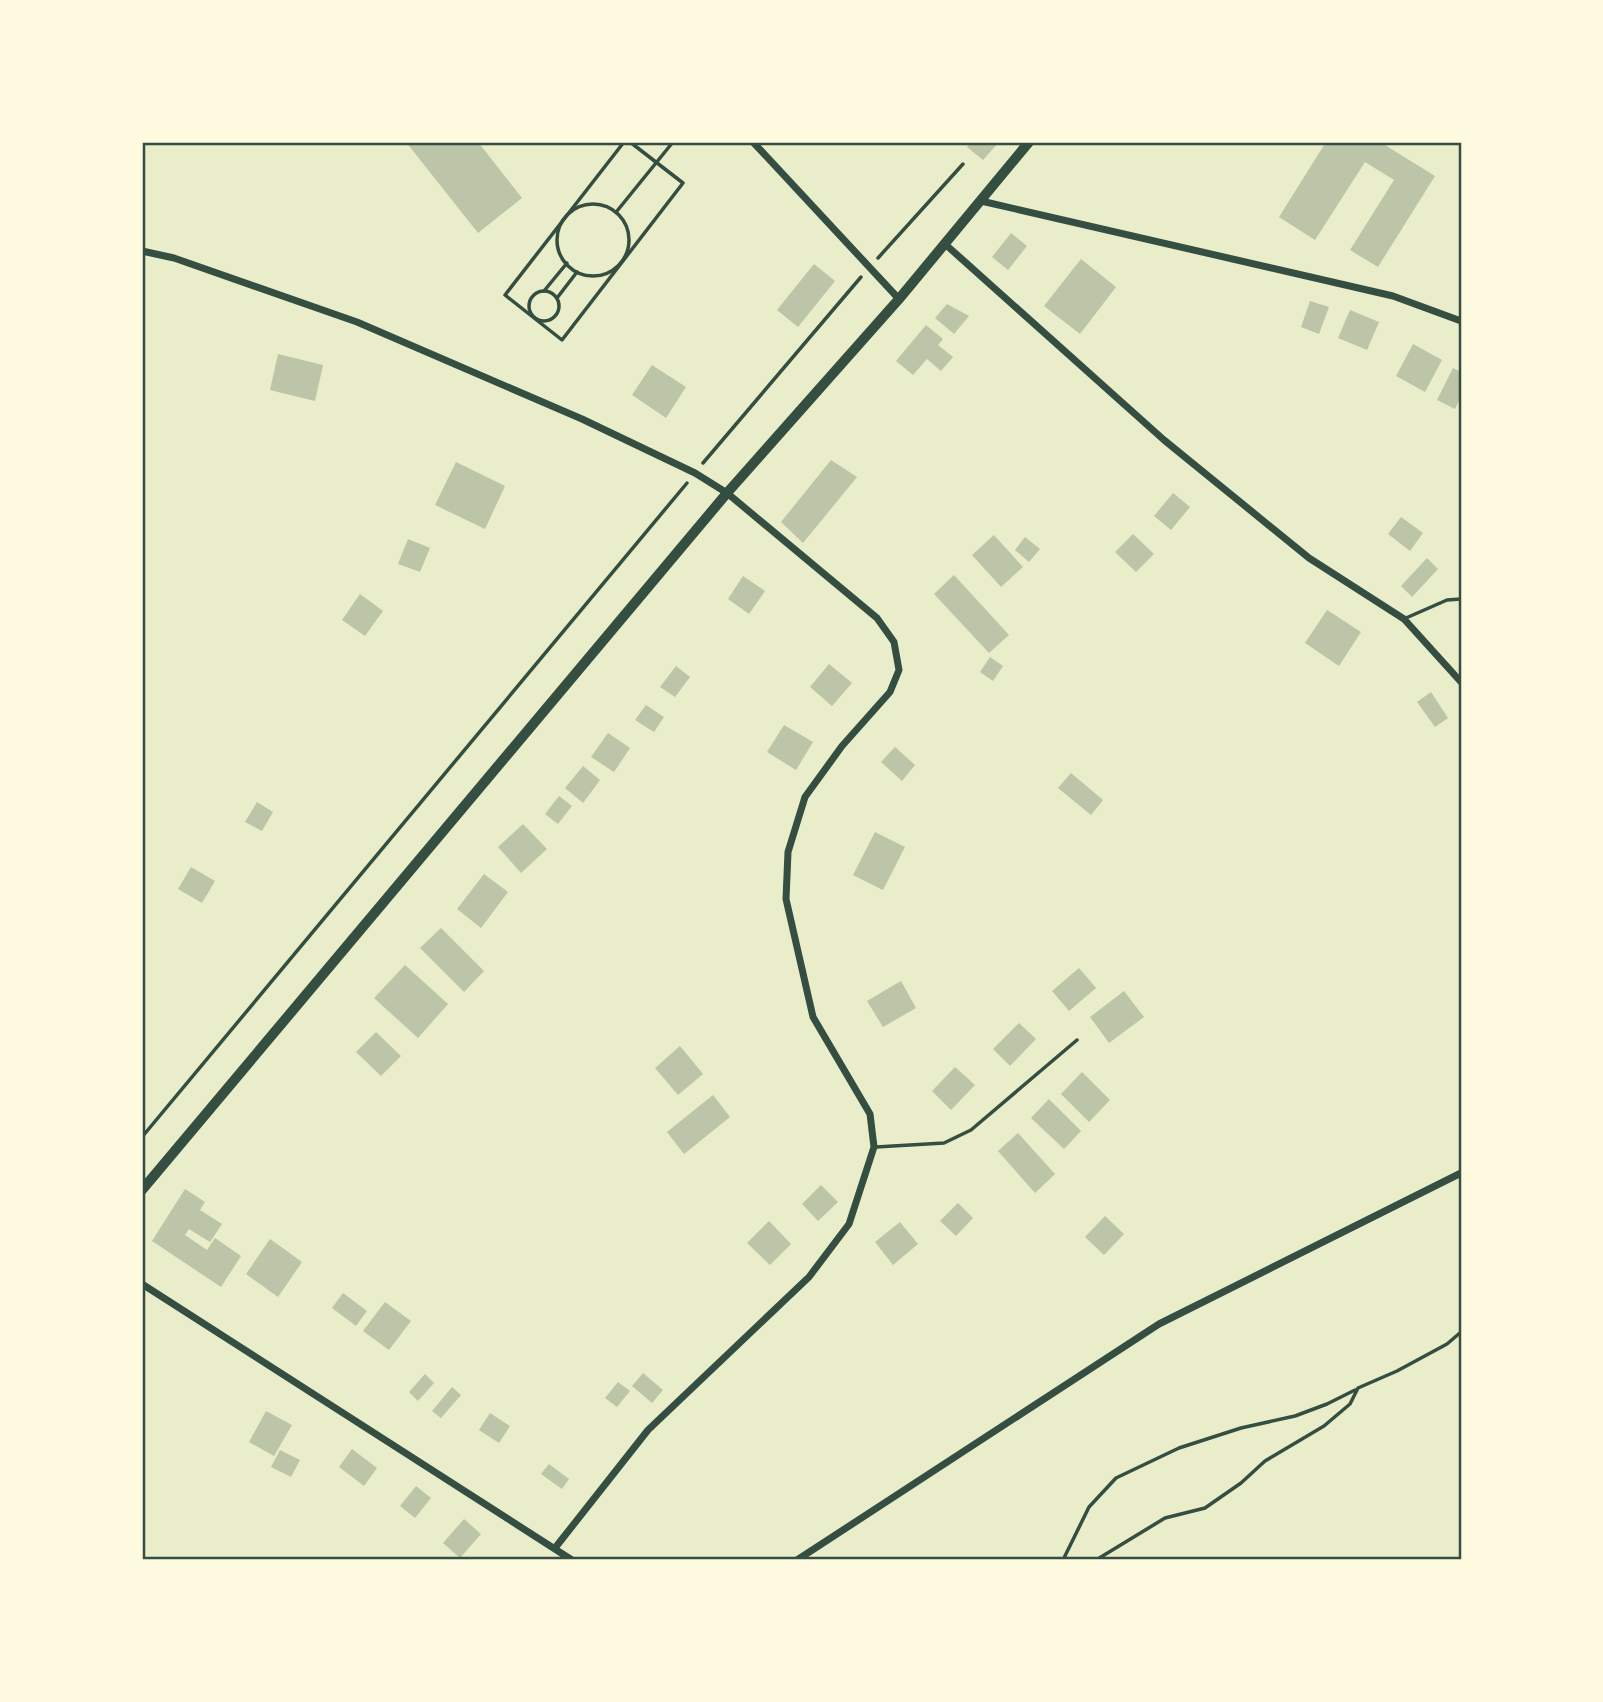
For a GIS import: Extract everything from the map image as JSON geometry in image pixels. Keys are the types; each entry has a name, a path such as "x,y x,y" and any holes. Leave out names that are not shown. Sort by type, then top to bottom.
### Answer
{"street":[{"path":"753,142 899,299"},
{"path":"142,1190 727,494 899,299 1029,142"},
{"path":"981,201 1393,296 1461,321"},
{"path":"945,244 1164,440 1309,558 1404,619 1461,682"},
{"path":"142,251 174,258 357,322 582,419 695,473 727,494 877,618 894,642 899,670 890,692 842,746 805,797 788,852 786,899 813,1017 870,1114 874,1147 849,1224 809,1277 648,1430 555,1548"},
{"path":"797,1560 1159,1324 1461,1173"},
{"path":"142,1284 572,1560"}],"lane":[{"path":"1404,619 1447,600 1461,600"},
{"path":"874,1147 944,1143 971,1130 1077,1040"}],"path":[{"path":"624,142 505,295 562,340 683,183 630,142"},
{"path":"617,212 673,142"},
{"path":"142,1137 695,473 869,267 963,164"},
{"path":"601,204 617,212 627,226 629,243 624,260 611,271 594,276 577,272 567,263 557,245 559,228 569,213 584,205 601,204"},
{"path":"544,291 556,298 559,310 555,317 540,321 533,317 529,302 533,295 544,291 567,263"},
{"path":"556,298 577,272"},
{"path":"1063,1560 1089,1507 1116,1478 1179,1448 1295,1416 1327,1404 1397,1371 1447,1344 1461,1332"},
{"path":"1096,1560 1165,1518 1205,1508 1241,1483 1265,1461 1324,1426 1349,1404 1358,1388"}],"building":[{"path":"406,142 478,142 522,198 478,233"},
{"path":"971,142 999,142 983,160 967,147"},
{"path":"1326,142 1380,142 1435,176 1378,267 1350,250 1394,180 1365,162 1315,240 1279,217"},
{"path":"1011,233 1027,246 1008,270 992,257"},
{"path":"1081,259 1116,287 1080,334 1044,306"},
{"path":"814,264 835,281 798,327 777,310"},
{"path":"1310,301 1329,307 1319,334 1301,327"},
{"path":"947,304 969,316 954,334 935,318"},
{"path":"1350,310 1379,322 1367,350 1338,338"},
{"path":"926,325 943,339 938,345 953,357 941,371 927,359 913,375 896,361"},
{"path":"1413,344 1442,360 1425,392 1396,376"},
{"path":"278,354 323,365 315,401 270,390"},
{"path":"652,365 686,387 666,418 632,395"},
{"path":"1453,368 1461,372 1461,397 1455,409 1437,400"},
{"path":"831,460 857,477 803,543 781,522"},
{"path":"456,462 505,486 485,529 435,505"},
{"path":"1173,493 1190,507 1171,530 1154,516"},
{"path":"1401,517 1423,533 1410,551 1388,534"},
{"path":"1133,534 1154,554 1136,572 1115,552"},
{"path":"994,535 1023,567 1001,587 972,555"},
{"path":"1025,537 1040,549 1029,562 1015,550"},
{"path":"408,539 430,548 420,572 398,564"},
{"path":"1427,558 1438,569 1412,597 1401,586"},
{"path":"954,575 1009,635 989,653 934,594"},
{"path":"743,576 765,591 749,614 728,599"},
{"path":"360,594 383,611 365,636 342,620"},
{"path":"1327,610 1361,632 1339,666 1305,643"},
{"path":"990,657 1003,666 993,681 980,672"},
{"path":"829,664 852,683 832,706 810,687"},
{"path":"676,666 690,677 675,697 660,687"},
{"path":"1431,692 1448,718 1435,727 1417,702"},
{"path":"646,705 664,717 654,732 635,720"},
{"path":"784,725 813,742 796,770 767,752"},
{"path":"608,733 630,748 614,772 591,757"},
{"path":"895,747 915,765 902,781 881,762"},
{"path":"583,766 600,780 583,803 565,788"},
{"path":"1071,773 1103,800 1091,815 1058,788"},
{"path":"559,796 572,806 558,824 545,814"},
{"path":"257,802 273,812 262,831 245,822"},
{"path":"523,824 547,849 521,873 498,847"},
{"path":"875,832 905,847 883,890 853,875"},
{"path":"191,867 215,881 202,903 178,889"},
{"path":"484,874 508,892 481,928 457,909"},
{"path":"441,928 484,971 464,992 420,948"},
{"path":"405,965 448,1004 418,1038 374,998"},
{"path":"1079,968 1096,988 1069,1011 1052,991"},
{"path":"901,981 916,1008 883,1027 867,1001"},
{"path":"1124,991 1144,1017 1109,1043 1090,1017"},
{"path":"1019,1023 1036,1039 1010,1066 993,1049"},
{"path":"376,1032 401,1056 381,1076 356,1052"},
{"path":"680,1046 703,1074 678,1095 655,1068"},
{"path":"955,1067 975,1085 951,1110 932,1091"},
{"path":"1082,1072 1110,1100 1089,1122 1061,1094"},
{"path":"713,1095 730,1117 684,1154 667,1132"},
{"path":"1049,1099 1081,1131 1064,1149 1031,1118"},
{"path":"1018,1133 1055,1174 1035,1193 998,1151"},
{"path":"821,1185 838,1202 818,1221 802,1204"},
{"path":"185,1189 205,1202 200,1210 222,1224 210,1242 189,1229 185,1235 207,1250 215,1238 241,1256 221,1287 152,1241"},
{"path":"958,1203 973,1218 956,1236 940,1221"},
{"path":"1105,1216 1124,1234 1104,1255 1085,1237"},
{"path":"769,1221 791,1244 770,1265 747,1243"},
{"path":"900,1222 918,1244 893,1265 875,1242"},
{"path":"270,1239 302,1262 278,1297 246,1274"},
{"path":"343,1293 367,1311 356,1326 332,1308"},
{"path":"385,1302 411,1321 389,1350 363,1331"},
{"path":"643,1373 663,1390 652,1403 632,1386"},
{"path":"425,1374 434,1383 418,1401 409,1392"},
{"path":"618,1382 630,1391 617,1407 605,1398"},
{"path":"452,1387 461,1395 441,1418 432,1411"},
{"path":"266,1411 292,1425 274,1456 249,1442"},
{"path":"490,1413 510,1426 499,1443 479,1430"},
{"path":"352,1449 377,1468 364,1486 339,1467"},
{"path":"280,1450 300,1460 291,1477 271,1467"},
{"path":"549,1464 569,1479 562,1489 541,1474"},
{"path":"416,1486 431,1498 415,1518 400,1506"},
{"path":"464,1519 481,1534 460,1558 443,1543"}]}
